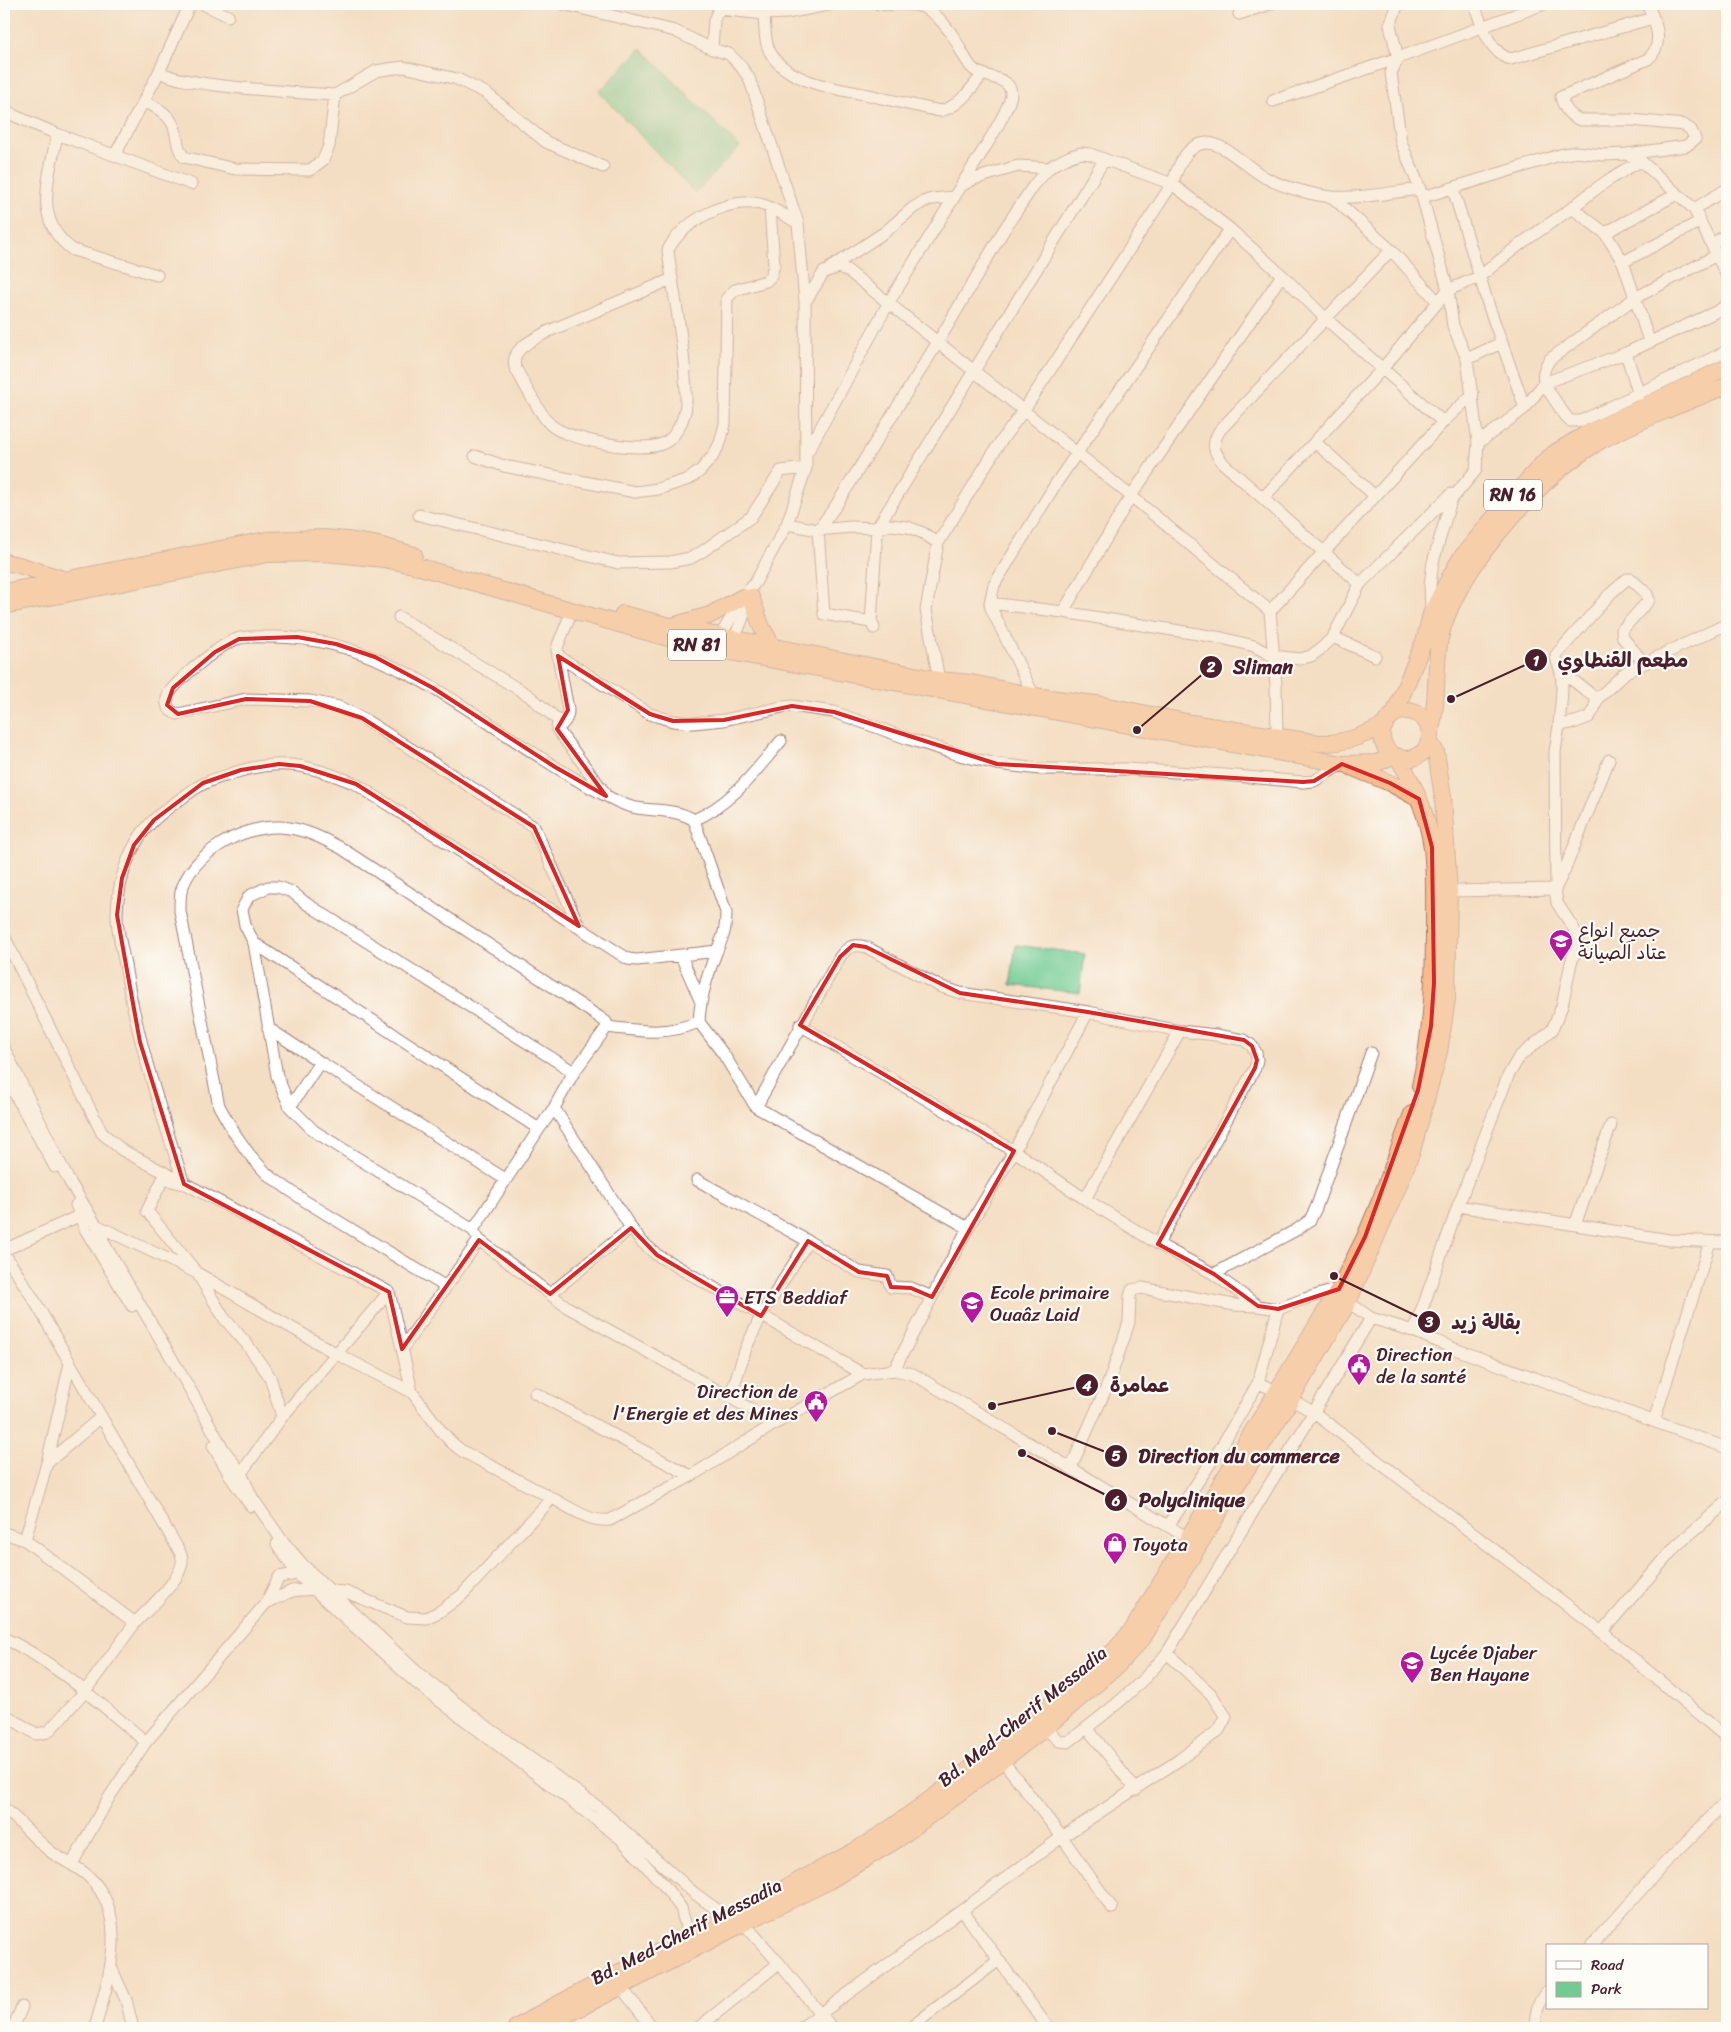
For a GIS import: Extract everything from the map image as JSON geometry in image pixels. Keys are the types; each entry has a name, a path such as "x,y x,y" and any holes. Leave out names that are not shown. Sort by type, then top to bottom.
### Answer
{"highway":[{"name":"RN 16","path":"1389,720 1425,640 1432,614 1461,558 1518,490 1556,452 1586,434 1727,367"},
{"name":"RN 16","path":"1430,737 1436,713 1438,643 1446,618 1476,560 1527,502 1562,468 1595,444 1633,424 1727,386"},
{"name":"RN 81","path":"4,592 235,545 267,540 322,538 378,545 670,626 724,644 774,647 852,661 939,680 1034,696 1103,705 1191,723 1277,737 1333,744 1347,741 1389,720"},
{"name":"RN 81","path":"4,606 267,554 297,553 355,556 413,565 661,636 724,644 1342,764 1377,763 1396,756"},
{"path":"4,562 65,580"},
{"path":"670,626 710,615 750,592 762,628 774,647"},
{"path":"1408,711 1415,713 1426,722 1430,737 1426,747 1416,756 1403,758 1390,752 1384,742 1389,720 1408,711"},
{"name":"Bd. Med-Cherif Messadia","path":"516,2028 546,2010 682,1941 827,1882 861,1862 898,1839 1045,1728 1116,1667 1142,1639 1343,1296 1405,1169 1428,1096 1439,1052 1446,998 1449,891 1444,796 1436,752 1430,737"},
{"name":"Bd. Med-Cherif Messadia","path":"1343,1296 1398,1154 1418,1090 1431,1026 1434,983 1432,847 1419,799 1408,774 1396,756"},
{"path":"1342,764 1390,782 1419,799"},
{"name":"Bd. Med-Cherif Messadia","path":"541,2028 620,1986 735,1918 853,1852 891,1828 950,1785 1083,1679 1115,1650 1133,1629 1188,1538 1284,1395"}],"street":[{"path":"115,155 144,101 190,4"},
{"path":"203,4 228,16"},
{"path":"563,4 675,31 712,49 729,54 740,64 749,78 798,223 805,302 806,468 787,524 724,644"},
{"path":"712,49 714,20 720,6 764,14 788,13 833,4"},
{"path":"807,453 889,302 961,186 1003,114 1011,95 1010,86 1006,83 982,75 970,66 951,34 927,9 914,5 879,4"},
{"path":"1239,14 1270,4"},
{"path":"1398,4 1390,25 1398,58 1391,73 1401,142 1422,193 1448,290 1453,326 1467,360 1478,443 1476,470 1451,500 1432,562 1430,585 1432,614 1443,629"},
{"path":"1474,4 1483,27 1498,53 1503,57 1511,59 1653,18"},
{"path":"1273,101 1398,58 1544,4"},
{"path":"939,680 926,610 938,543 999,444 1024,410 1172,184 1184,156 1195,147 1208,143 1229,153 1265,178 1290,187 1332,197 1422,193 1452,189 1560,155 1576,152 1603,155 1627,154 1686,146 1695,139 1691,130 1684,125 1631,120 1574,118 1568,112 1561,97 1648,59 1655,53 1658,39 1653,18 1647,4"},
{"path":"764,14 769,51 775,59 788,70 826,87 940,111 947,110 960,100 982,75"},
{"path":"158,72 172,78 269,92 335,96 376,71 404,67 457,79 486,93 546,142 603,167"},
{"path":"144,101 169,118 174,127 179,150 184,157 235,169 310,170 322,160 329,146 335,96"},
{"path":"4,109 15,116 57,134 191,184"},
{"path":"57,134 46,202 47,216 55,233 73,250 157,275"},
{"path":"1104,160 975,372 877,528 872,626 824,614 818,530 835,507 938,342 1005,228 1034,185 1049,168 1071,156 1081,153 1090,154 1172,184 1230,229 1282,275 1326,319 1443,422"},
{"path":"1627,154 1641,161 1694,210 1727,276"},
{"path":"1262,498 1383,368 1448,290 1479,276 1572,208 1596,188 1641,161"},
{"path":"961,186 974,179 1018,166 1049,168"},
{"path":"1452,189 1501,343 1525,408"},
{"path":"1694,210 1727,189"},
{"path":"1605,233 1677,194"},
{"path":"805,302 824,272 885,232 913,208 932,199 954,197"},
{"path":"1332,197 1391,250 1437,301"},
{"path":"672,279 532,340 515,354 513,361 515,367 550,425 561,432 579,438 636,448 666,443 675,433 685,412 686,386 684,355 668,250 672,242 714,210 733,204 760,204 798,223"},
{"path":"474,456 504,466 635,492 658,489 679,483 700,471 718,448 724,424 727,298 735,290 766,281 771,276 774,265 770,208"},
{"path":"1572,208 1605,233 1623,262 1649,341"},
{"path":"1623,262 1699,222"},
{"path":"1034,696 990,603 994,585 1055,485 1230,229"},
{"path":"1711,244 1727,235"},
{"path":"1360,584 1323,553 1217,456 1214,442 1220,430 1391,250"},
{"path":"1717,255 1635,298 1550,359 1545,368 1544,383 1570,422 1581,421 1639,395 1727,351"},
{"path":"824,272 839,267 847,270 1131,496 1270,611"},
{"path":"1063,612 1131,496 1282,275"},
{"path":"1478,443 1525,408 1544,383 1626,353 1720,310 1727,304"},
{"path":"1467,360 1501,343"},
{"path":"1626,353 1639,395"},
{"path":"1277,737 1270,611 1443,422 1472,394"},
{"path":"1315,442 1375,496"},
{"path":"418,515 618,563 670,562 691,558 704,551 751,517 781,471 806,468"},
{"path":"990,603 1063,612 1222,638 1254,646 1273,656 1300,658 1311,656 1333,637 1360,584 1476,470"},
{"path":"787,524 818,530 851,527 877,528 892,525 908,527 923,533 938,543"},
{"path":"1412,1331 1426,1301 1458,1206 1508,1076 1519,1057 1552,1030 1562,1006 1571,964 1578,943 1574,929 1557,903 1555,752 1559,724 1561,671 1556,655 1610,594 1627,579 1631,579 1647,594 1649,600 1622,630 1623,638 1644,663"},
{"path":"557,729 568,716 558,656 558,645 572,611"},
{"path":"398,617 528,695 558,720 557,729 606,796"},
{"path":"1559,724 1576,722 1589,717 1597,699 1626,672 1727,624"},
{"path":"580,926 534,827 362,718 339,708 310,701 246,699 178,714 169,709 166,699 172,688 214,652 239,639 297,637 336,644 375,658 433,688 555,767 606,796 630,807 680,813 694,820 726,912 725,933 700,1000 699,1022 724,1055 756,1107 968,1228"},
{"path":"1333,637 1375,656"},
{"path":"558,656 650,714 673,721 693,723 724,720 782,707 807,708 834,712 963,756 997,764 1040,769 1127,770 1225,775 1303,782 1314,781 1342,764"},
{"path":"1561,671 1597,699"},
{"path":"694,820 715,810 729,799 781,741"},
{"path":"1556,888 1609,760"},
{"path":"184,1184 132,1011 117,915 122,878 134,845 143,832 202,783 241,770 279,764 326,772 356,784 580,926 628,959 637,960 717,951"},
{"path":"446,1287 305,1201 267,1174 249,1154 230,1127 218,1106 214,1090 180,911 181,892 190,872 226,840 251,830 280,827 303,830 323,838 350,854 599,1016 606,1022 607,1027"},
{"path":"574,1072 323,914 292,892 278,887 268,887 249,896 244,902 242,909 243,918 254,943 277,1076 290,1107 314,1131 476,1235 567,1307 776,1423"},
{"path":"1449,891 1556,888"},
{"path":"4,936 102,1133 114,1145 389,1292 412,1392 441,1431 457,1447 592,1519 602,1522 610,1520 691,1476 776,1423 863,1374 894,1370 913,1374 1188,1538"},
{"path":"254,943 539,1129"},
{"path":"756,1107 800,1025 840,957 852,945 866,947 939,986 960,994 1088,1012 1180,1031 1244,1040 1252,1046 1257,1060 1255,1068 1158,1244"},
{"path":"681,956 700,1000"},
{"path":"894,1370 968,1228 1014,1151 1088,1012"},
{"path":"607,1027 665,1032 699,1022"},
{"path":"800,1025 1014,1151 1085,1199 1158,1244 1214,1274 1258,1306"},
{"path":"402,1349 446,1287 505,1179 554,1108 574,1072 607,1027"},
{"path":"268,1028 505,1179"},
{"path":"1085,1199 1180,1031"},
{"path":"4,1048 79,1200 96,1225 106,1247 222,1447 241,1473 253,1498 300,1570"},
{"path":"1214,1274 1298,1230 1310,1220 1372,1052"},
{"path":"290,1107 320,1062"},
{"path":"4,1074 81,1215 85,1229 157,1346 234,1482 300,1570 387,1649 482,1723 598,1807 694,1893 735,1918 779,1963 832,2028"},
{"path":"554,1108 631,1228 641,1241 657,1255 863,1374"},
{"path":"1575,1225 1611,1125"},
{"path":"184,1184 163,1179 147,1211 197,1273 224,1318 246,1343 270,1377 282,1417"},
{"path":"697,1180 808,1241 859,1272 887,1276 891,1287 911,1288 932,1297"},
{"path":"1458,1206 1669,1240 1727,1242"},
{"path":"4,1714 36,1734 48,1732 85,1691 135,1624 174,1580 180,1570 182,1558 178,1547 101,1418 36,1302 4,1251 81,1215"},
{"path":"96,1225 197,1273 337,1354 412,1392"},
{"path":"550,1294 631,1228"},
{"path":"730,1397 746,1348 761,1316 808,1241"},
{"path":"1654,1421 1710,1242"},
{"path":"1071,1467 1108,1384 1123,1342 1129,1322 1132,1290 1142,1288 1234,1305 1258,1306 1278,1310 1304,1299 1343,1296 1371,1318 1412,1331 1727,1448"},
{"path":"241,1473 282,1417 389,1292"},
{"path":"1168,1526 1220,1449 1258,1383 1278,1310"},
{"path":"1045,1728 1054,1738 1065,1743 1087,1728 1130,1693 1152,1671 1167,1652 1371,1318"},
{"path":"25,1540 47,1463 70,1364"},
{"path":"1258,1383 1314,1412 1602,1632 1727,1738"},
{"path":"534,1393 691,1476"},
{"path":"47,1463 101,1418"},
{"path":"266,1603 292,1591 317,1586 331,1591 346,1592 407,1617 426,1618 440,1612 462,1595 552,1498"},
{"path":"1602,1632 1676,1546 1727,1502"},
{"path":"4,1533 25,1540 135,1624"},
{"path":"72,1864 108,1799 146,1742 266,1603 279,1577 300,1570"},
{"path":"331,1591 423,1688 620,1838 678,1903 684,1916 686,1927 682,1941"},
{"path":"4,1638 27,1649 85,1691 146,1742"},
{"path":"801,2028 1062,1837 1136,1790 1219,1730 1226,1717 1211,1694 1167,1652"},
{"path":"1087,1728 1136,1790"},
{"path":"1003,1761 1062,1837 1112,1908"},
{"path":"1593,1944 1664,1864 1727,1800"},
{"path":"4,1808 17,1818 36,1840 88,1875 108,1901 113,1930 111,1967 95,2028"},
{"path":"962,1910 1047,2026"},
{"path":"910,2028 999,1960"},
{"path":"698,2028 779,1963"},
{"path":"111,1967 126,2000 133,2028"},
{"path":"620,1986 653,2028"},
{"path":"1536,2028 1534,2017 1546,1992"},
{"path":"14,2028 22,2007"}],"highlighted area":[{"path":"297,637 336,644 375,657 433,688 555,767 606,796 557,729 568,710 558,656 650,714 673,721 724,720 792,706 834,712 997,764 1303,782 1314,781 1342,764 1390,783 1419,799 1432,847 1434,983 1431,1026 1418,1090 1365,1237 1339,1289 1278,1309 1258,1306 1214,1274 1158,1244 1255,1068 1257,1060 1252,1046 1244,1040 1088,1012 960,993 866,947 853,945 840,957 800,1025 1014,1151 932,1297 911,1288 891,1287 887,1276 859,1272 808,1241 761,1316 657,1255 631,1228 550,1294 479,1240 402,1349 389,1292 184,1184 140,1042 117,915 122,878 134,845 154,820 203,783 241,770 279,764 300,766 356,784 579,926 534,827 362,718 310,701 246,699 178,714 167,705 173,688 215,652 239,639"}],"green space":[{"path":"641,48 740,147 695,193 599,92"},
{"path":"1016,945 1085,954 1080,993 1010,985"}],"place":[{"name":"مطعم القنطاوي","path":"1451,699"},
{"name":"Sliman","path":"1137,730"},
{"name":"جميع انواع عتاد الصيانة","path":"1561,962"},
{"name":"بقالة زيد","path":"1334,1276"},
{"name":"ETS Beddiaf","path":"727,1318"},
{"name":"Ecole primaire Ouaâz Laid","path":"972,1324"},
{"name":"Direction de la santé","path":"1359,1386"},
{"name":"عمامرة","path":"992,1406"},
{"name":"Direction de l'Energie et des Mines","path":"816,1423"},
{"name":"Direction du commerce","path":"1052,1431"},
{"name":"Polyclinique","path":"1022,1453"},
{"name":"Toyota","path":"1115,1565"},
{"name":"Lycée Djaber Ben Hayane","path":"1412,1684"}]}
